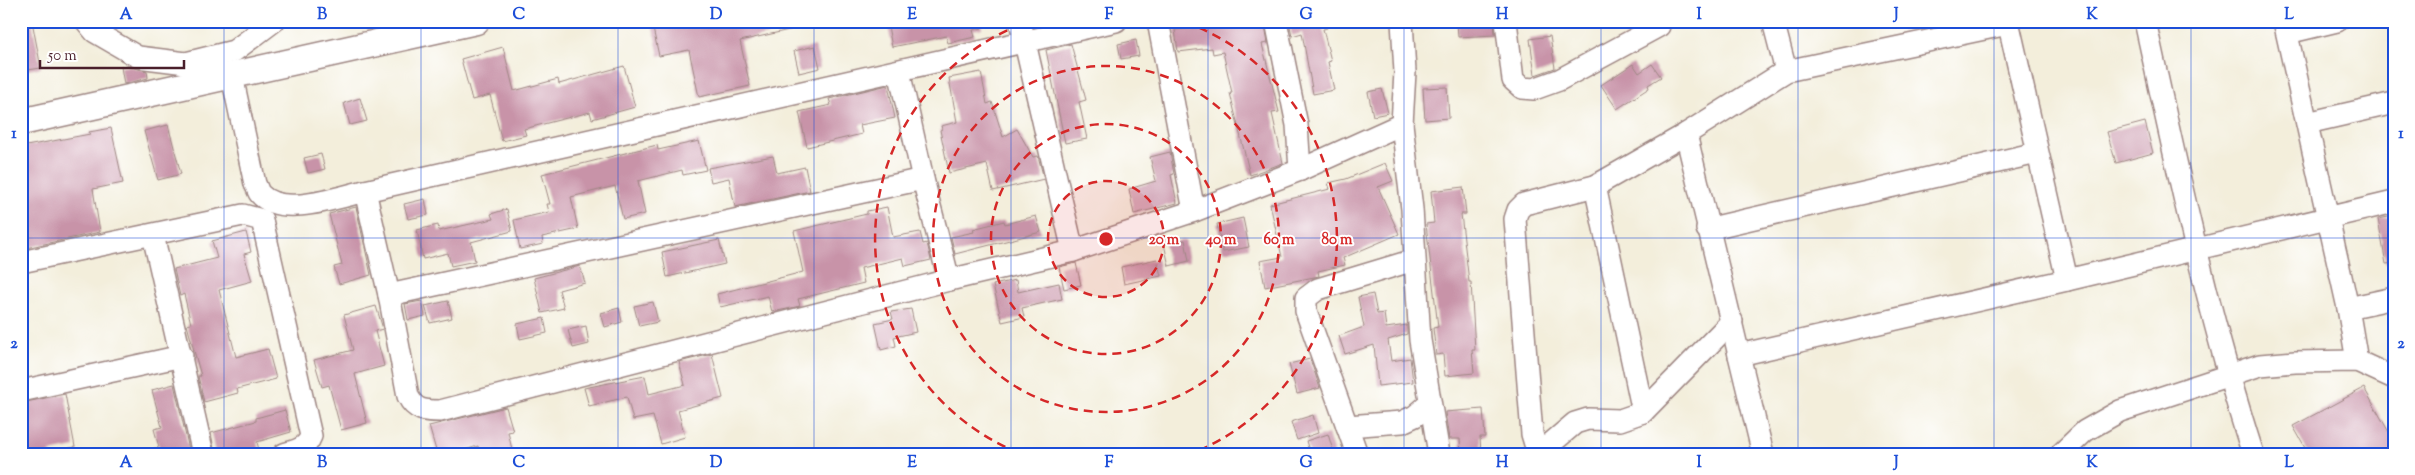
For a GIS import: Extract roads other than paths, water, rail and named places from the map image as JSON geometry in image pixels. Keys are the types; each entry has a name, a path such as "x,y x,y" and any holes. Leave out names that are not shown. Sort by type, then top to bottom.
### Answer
{"street":[{"path":"86,21 95,32 138,57 186,63 234,51 274,21"},
{"path":"21,122 476,21"},
{"path":"1020,21 1073,251"},
{"path":"232,76 255,184 260,194 274,203 289,206 365,191 1116,21"},
{"path":"1158,21 1194,211"},
{"path":"1276,21 1297,125 1300,170"},
{"path":"1402,21 1404,72 1402,124 1412,209 1420,340 1439,454"},
{"path":"1506,21 1513,80 1522,88 1534,89 1559,80 1659,26 1660,21"},
{"path":"1773,21 1786,71"},
{"path":"2145,21 2195,250 2228,375 2253,454"},
{"path":"2337,21 2285,27 2348,308 2357,361"},
{"path":"1732,321 1643,412 1620,420 1588,419 1575,423 1548,446 1542,448 1535,444 1532,434 1515,219 1518,210 1524,204 1596,186 1686,134 1786,71 2008,22 2067,280"},
{"path":"899,71 948,280"},
{"path":"2307,123 2394,103"},
{"path":"365,191 389,295 408,396 412,404 422,411 440,411 948,280 1073,251 1194,211 1300,170 1402,124"},
{"path":"1686,134 1763,454"},
{"path":"1708,229 2037,153"},
{"path":"389,295 923,179"},
{"path":"1596,186 1643,412"},
{"path":"1739,355 2195,250 2326,216 2394,202"},
{"path":"21,262 243,215 262,220 311,436 308,444 301,449 284,454"},
{"path":"153,235 203,454"},
{"path":"1357,454 1306,310 1306,298 1318,289 1414,260"},
{"path":"2348,308 2394,298"},
{"path":"21,391 182,356"},
{"path":"2061,454 2086,431 2120,411 2228,375 2269,364 2357,361 2394,378"},
{"path":"1347,426 1402,422 1415,416 1430,402"}]}
